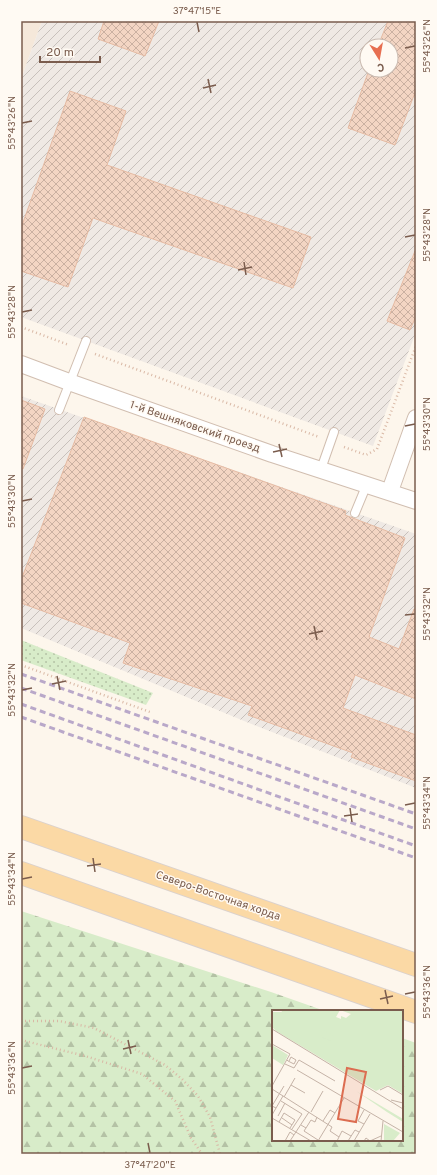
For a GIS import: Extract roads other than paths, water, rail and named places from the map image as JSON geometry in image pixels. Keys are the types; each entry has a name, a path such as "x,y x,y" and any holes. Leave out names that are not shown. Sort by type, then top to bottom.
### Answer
{"main road":[{"name":"Северо-Восточная хорда","path":"21,827 416,966"},
{"path":"21,873 416,1012"}],"street":[{"name":"1-й Вешняковский проезд","path":"21,364 272,454 390,491 416,501"},
{"path":"390,491 416,418"}],"lane":[{"path":"59,410 86,341"},
{"path":"321,469 334,432"},
{"path":"355,513 368,484"}],"railway":[{"path":"21,674 416,814"},
{"path":"21,688 416,829"},
{"path":"21,704 416,846"},
{"path":"21,717 416,858"}]}
